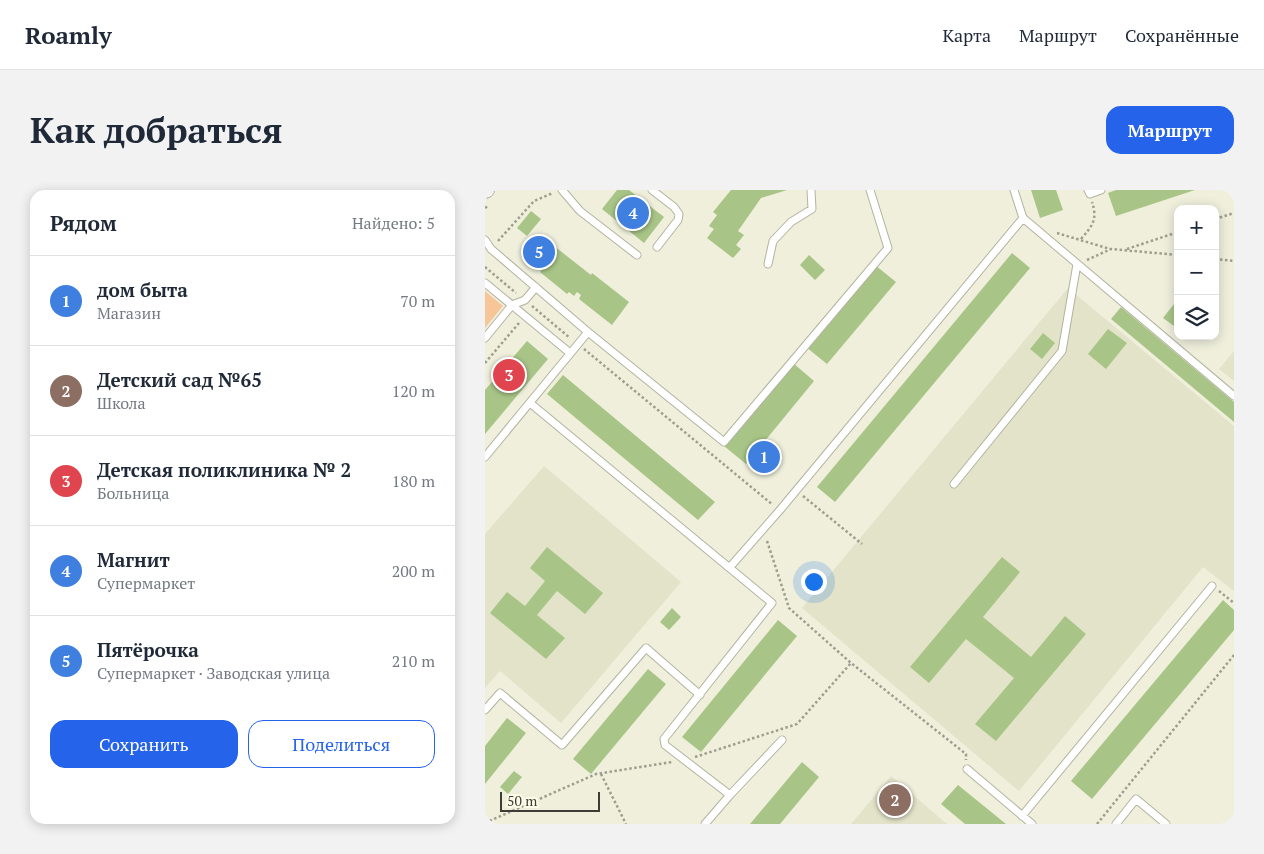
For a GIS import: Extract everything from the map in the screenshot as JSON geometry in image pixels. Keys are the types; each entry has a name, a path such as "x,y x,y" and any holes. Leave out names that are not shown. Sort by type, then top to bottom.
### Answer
{"lane":[{"path":"562,190 580,211 637,256"},
{"path":"652,190 674,207 679,214 678,220 657,248"},
{"path":"768,264 773,241 791,222 812,209 811,190"},
{"path":"485,240 491,249 588,332 723,442 888,248 870,190"},
{"path":"1014,190 1023,218 1234,396"},
{"path":"1089,192 1101,190"},
{"path":"730,567 796,491 1023,218"},
{"path":"954,484 1062,351 1077,264"},
{"path":"485,283 570,353"},
{"path":"485,338 512,305 525,300 536,287"},
{"path":"485,457 588,332"},
{"path":"530,403 772,603 664,738 665,745 730,795"},
{"path":"1022,816 1212,586"},
{"path":"485,710 500,693 562,745 645,648 700,695"},
{"path":"705,824 782,740"},
{"path":"967,770 1032,824"},
{"path":"1116,824 1136,799 1166,824"}],"path":[{"path":"491,249 534,201 562,190"},
{"path":"1081,240 1093,225 1096,212 1089,192"},
{"path":"1219,218 1234,213"},
{"path":"1056,233 1111,249 1174,255"},
{"path":"1125,250 1174,233"},
{"path":"1077,264 1111,249"},
{"path":"1219,259 1234,261"},
{"path":"485,267 780,510"},
{"path":"485,363 525,316"},
{"path":"796,491 862,544"},
{"path":"763,530 789,608 851,663 966,754 967,770"},
{"path":"1212,586 1234,602"},
{"path":"1097,824 1234,655"},
{"path":"601,774 626,824"}],"shaded area":[{"path":"1068,288 1234,426 1234,591 1203,567 1019,791 802,608"},
{"path":"485,291 503,306 485,328"},
{"path":"1234,351 1234,381 1219,369"},
{"path":"544,466 681,582 561,723 500,671 485,688 485,534"},
{"path":"891,776 947,824 851,824"}],"building":[{"path":"617,190 629,190 664,217 644,243 602,209"},
{"path":"731,190 787,190 761,198 738,231 744,235 736,245 741,249 733,258 707,238 714,229 709,226 717,215 713,212"},
{"path":"1031,190 1056,190 1063,210 1040,218"},
{"path":"1116,190 1195,190 1116,216 1108,193"},
{"path":"531,211 541,219 527,236 517,228"},
{"path":"540,240 551,249 554,246 629,302 612,325 579,299 581,295 577,292 574,296 569,292 567,294 540,272 543,268 527,255"},
{"path":"1012,253 1030,268 835,502 817,487"},
{"path":"809,255 825,270 815,280 800,265"},
{"path":"875,265 896,282 827,364 806,347"},
{"path":"1174,304 1174,326 1163,318"},
{"path":"1121,307 1234,402 1234,422 1111,319"},
{"path":"1108,329 1127,343 1106,369 1088,354"},
{"path":"1043,333 1055,343 1042,359 1030,349"},
{"path":"527,341 548,359 485,434 485,390"},
{"path":"793,363 814,381 746,464 724,446"},
{"path":"563,375 715,502 698,520 547,394"},
{"path":"547,547 603,593 585,614 557,591 537,615 565,638 546,659 490,613 507,592 525,606 545,581 530,568"},
{"path":"1002,557 1020,572 983,617 1031,657 1065,616 1086,634 996,741 975,724 1014,678 966,639 929,683 910,667"},
{"path":"1223,600 1234,610 1234,630 1092,799 1071,781"},
{"path":"672,608 681,617 669,630 660,622"},
{"path":"778,620 797,636 701,752 682,737"},
{"path":"648,669 666,684 591,774 573,759"},
{"path":"507,718 526,733 485,784 485,746"},
{"path":"802,762 819,777 780,824 750,824"},
{"path":"514,771 522,777 508,794 500,787"},
{"path":"958,785 1006,824 965,824 941,804"}],"place":[{"name":"Магнит","path":"633,213"},
{"name":"Пятёрочка","path":"539,252"},
{"name":"Детская поликлиника № 2","path":"509,375"},
{"name":"дом быта","path":"764,457"},
{"name":"Детский сад №65","path":"895,800"}]}
